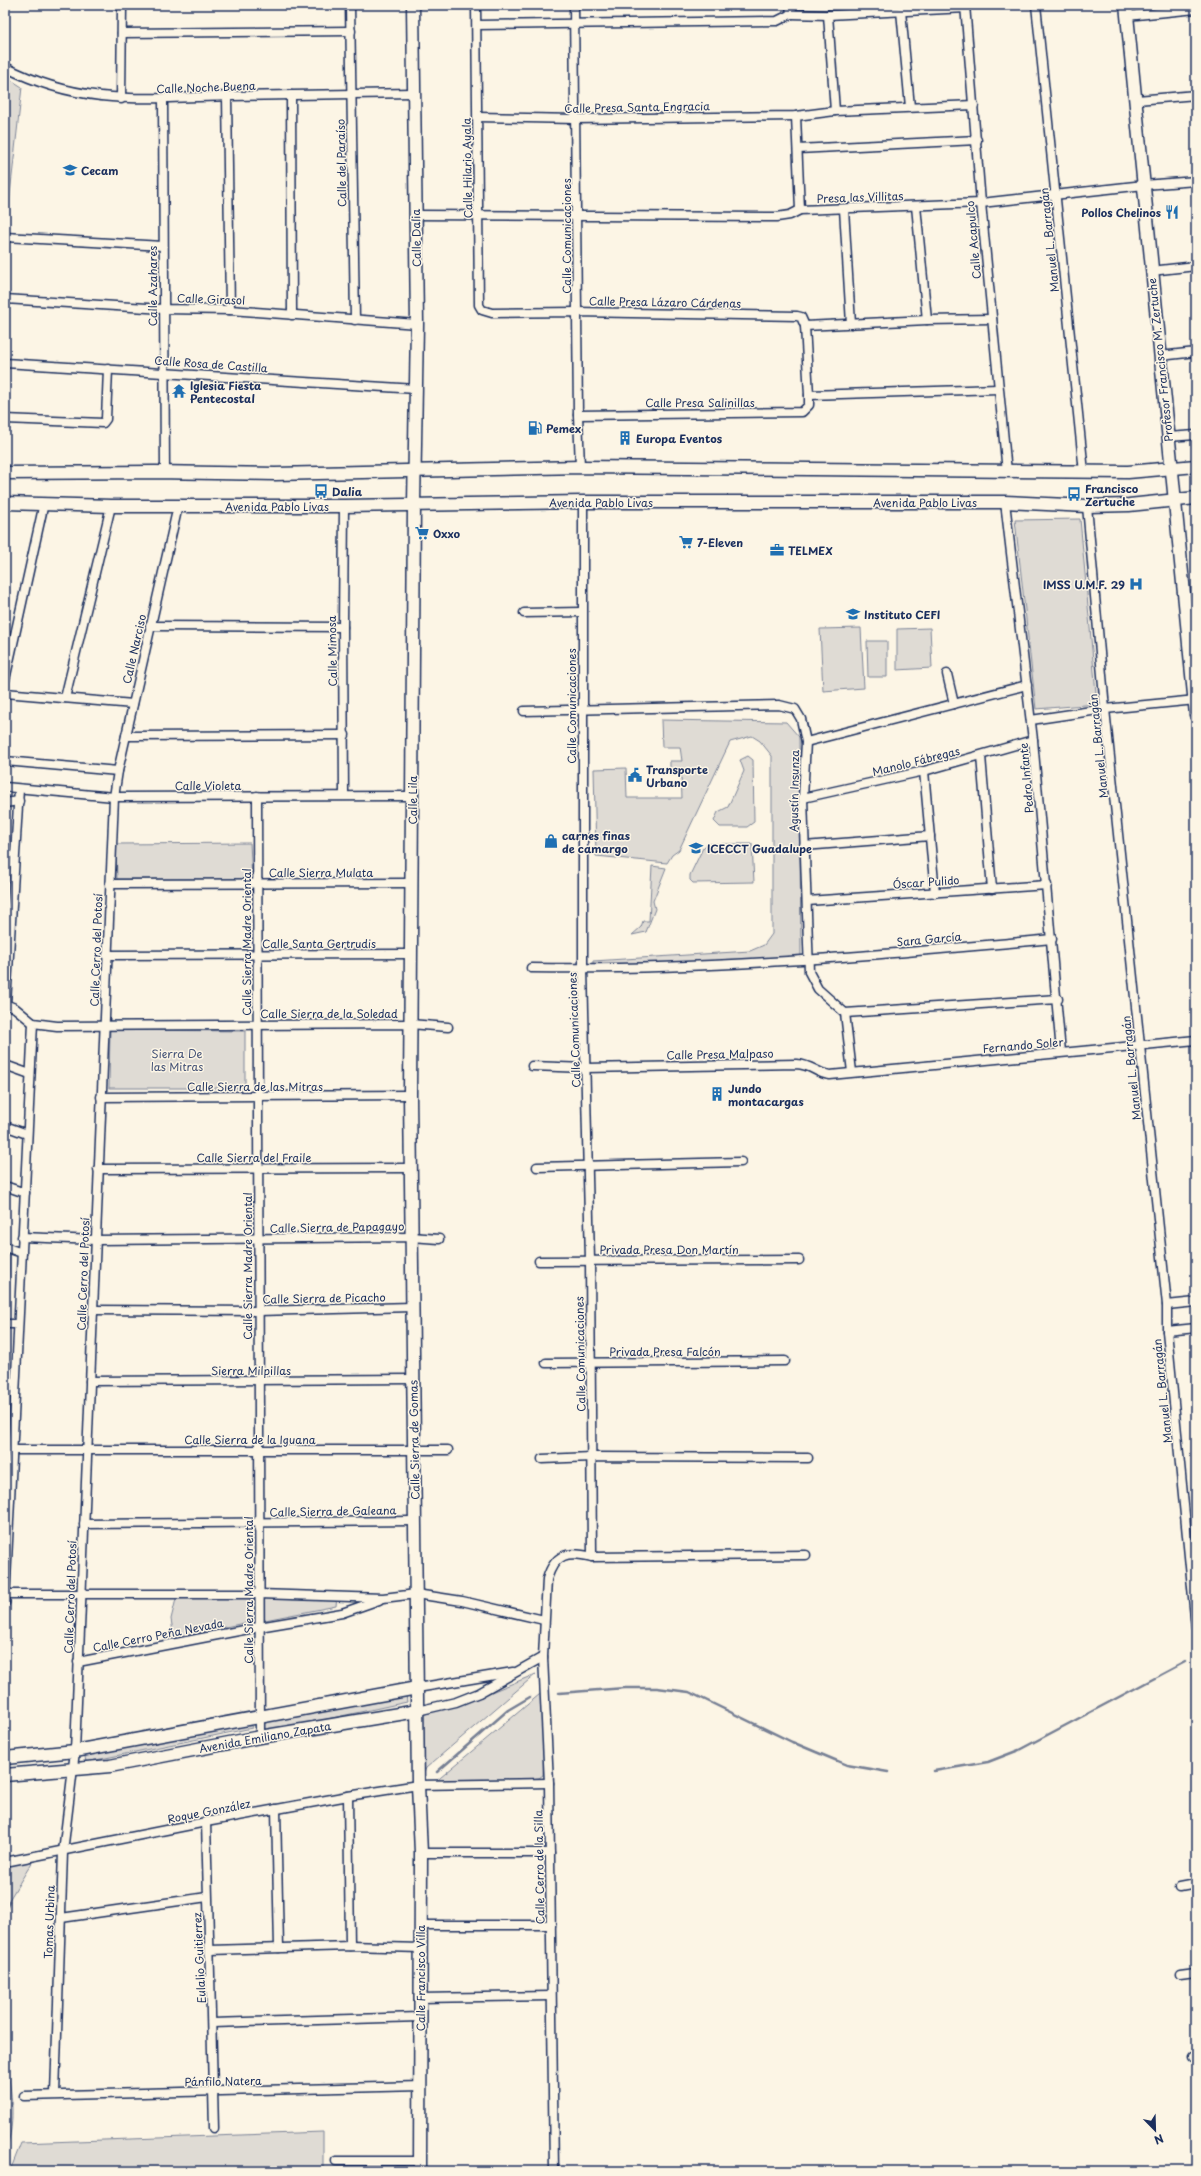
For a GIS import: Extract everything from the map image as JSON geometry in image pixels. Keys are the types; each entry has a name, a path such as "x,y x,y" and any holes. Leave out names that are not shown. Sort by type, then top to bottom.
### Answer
{"street":[{"path":"121,99 122,5"},
{"name":"Calle del Paraíso","path":"350,5 355,320"},
{"name":"Calle Dalia","path":"413,5 417,324 414,471"},
{"name":"Calle Hilario Ayala","path":"476,5 479,305 482,310"},
{"name":"Calle Comunicaciones","path":"574,5 578,415 580,467"},
{"path":"790,5 791,14"},
{"name":"Manuel L. Barragán","path":"1036,5 1084,472"},
{"path":"477,25 575,22 778,21 791,14 828,15 966,6"},
{"name":"Calle Acapulco","path":"966,6 981,203 1007,472"},
{"path":"1127,11 1196,8"},
{"path":"901,11 910,107"},
{"name":"Profesor Francisco M. Zertuche","path":"1127,11 1137,100 1151,271 1196,714"},
{"path":"828,15 834,111"},
{"path":"122,33 350,31"},
{"name":"Calle Noche Buena","path":"5,67 35,82 73,93 121,99 163,100 227,96 413,93"},
{"path":"291,95 292,316"},
{"path":"1137,100 1196,95"},
{"path":"227,96 230,310"},
{"name":"Calle Azahares","path":"163,100 165,472"},
{"name":"Calle Presa Santa Engracia","path":"478,117 575,118 796,116 834,111 974,105"},
{"path":"796,116 800,210"},
{"path":"798,149 976,140"},
{"name":"Presa las Villitas","path":"416,215 479,214 778,217 790,215 800,210 981,203 1056,194 1196,181"},
{"path":"916,206 927,320"},
{"path":"844,209 851,324"},
{"path":"5,237 163,246"},
{"path":"1151,271 1196,266"},
{"name":"Calle Girasol","path":"5,299 163,309 230,310 292,316 417,324"},
{"name":"Calle Presa Lázaro Cárdenas","path":"482,310 492,313 577,312 801,317 805,326"},
{"path":"992,319 927,320 805,326 809,395 998,389"},
{"path":"1160,356 1196,352"},
{"name":"Calle Rosa de Castilla","path":"5,363 416,389"},
{"path":"5,419 103,423 106,419 108,369"},
{"name":"Calle Presa Salinillas","path":"578,415 802,412 808,405 809,395"},
{"path":"1168,437 1196,435"},
{"path":"5,473 165,472 275,474 580,467 1128,472 1196,466"},
{"name":"Calle Lila","path":"410,1095 414,471"},
{"name":"Avenida Pablo Livas","path":"5,503 111,506 344,506 583,502 1005,502 1087,506 1129,505 1196,498"},
{"name":"Calle Comunicaciones","path":"583,502 583,969 590,1260 592,1557"},
{"name":"Pedro Infante","path":"1005,502 1031,720 1058,999 1061,1052"},
{"path":"5,680 44,503"},
{"path":"65,698 111,506"},
{"name":"Calle Narciso","path":"114,797 118,772 150,626 178,506"},
{"name":"Calle Mimosa","path":"344,506 342,627 345,735 344,795"},
{"name":"Manuel L. Barragán","path":"1087,506 1105,709 1167,1305 1167,1331 1196,1628"},
{"path":"524,613 582,612"},
{"path":"150,626 342,627"},
{"path":"946,674 954,704"},
{"path":"806,742 1027,685"},
{"path":"5,693 133,704"},
{"path":"1031,720 1105,709 1195,700"},
{"name":"Agustín Insunza","path":"524,711 789,706 795,709 800,715 806,742 803,798 809,972 814,984 845,1013"},
{"path":"126,736 345,735"},
{"name":"Manolo Fábregas","path":"803,798 924,771 1033,740"},
{"path":"981,756 992,889"},
{"path":"5,761 118,772"},
{"path":"924,771 935,893"},
{"name":"Calle Violeta","path":"5,787 114,797 344,795 412,796"},
{"path":"5,1603 7,1502 15,1382 33,1023 15,1008 6,1004 19,789"},
{"name":"Calle Sierra Madre Oriental","path":"257,796 260,1736"},
{"name":"Calle Cerro del Potosí","path":"74,1752 114,797"},
{"path":"5,803 19,801"},
{"path":"804,846 930,836"},
{"name":"Calle Sierra Mulata","path":"110,884 411,883"},
{"name":"Óscar Pulido","path":"807,901 1047,885"},
{"name":"Sara García","path":"531,968 583,969 808,961 1052,939"},
{"name":"Calle Santa Gertrudis","path":"107,955 257,953 410,954"},
{"path":"852,1072 845,1013 1058,999"},
{"name":"Calle Sierra de la Soledad","path":"33,1023 58,1026 410,1024 448,1027"},
{"name":"Fernando Soler","path":"852,1072 1196,1040"},
{"name":"Calle Presa Malpaso","path":"532,1066 586,1068 796,1064 811,1066 818,1072 824,1074 852,1072"},
{"path":"5,1065 30,1074"},
{"name":"Calle Sierra de las Mitras","path":"102,1097 410,1095"},
{"name":"Calle Sierra de Gomas","path":"410,1095 418,1785"},
{"path":"5,1126 27,1134"},
{"path":"537,1167 741,1162"},
{"name":"Calle Sierra del Fraile","path":"98,1170 410,1168"},
{"path":"5,1186 25,1193"},
{"name":"Calle Sierra de Papagayo","path":"22,1237 96,1240 439,1238"},
{"path":"5,1247 22,1253"},
{"name":"Privada Presa Don Martín","path":"539,1261 799,1260"},
{"path":"1167,1305 1196,1302"},
{"name":"Calle Sierra de Picacho","path":"93,1310 258,1311 412,1307"},
{"path":"5,1324 17,1324"},
{"path":"1167,1331 1196,1328"},
{"name":"Privada Presa Falcón","path":"546,1363 785,1361"},
{"name":"Sierra Milpillas","path":"90,1382 413,1379"},
{"path":"5,1382 15,1382"},
{"name":"Calle Sierra de la Iguana","path":"10,1446 87,1451 448,1450"},
{"path":"542,1459 592,1457 808,1458"},
{"name":"Calle Sierra de Galeana","path":"84,1524 415,1521"},
{"name":"Calle Cerro de la Silla","path":"554,2171 549,1783 542,1657 544,1620 547,1579 553,1564 559,1558 572,1554 592,1557"},
{"path":"592,1557 806,1555"},
{"path":"6,1594 259,1594 383,1598 416,1594 462,1601 544,1620"},
{"name":"Calle Cerro Peña Nevada","path":"78,1662 259,1627 342,1613 383,1598"},
{"name":"Avenida Emiliano Zapata","path":"5,1775 110,1766 260,1736 417,1711 456,1702 478,1693 542,1657"},
{"name":"Avenida Emiliano Zapata","path":"5,1758 74,1752 260,1716 518,1671"},
{"name":"Tomas Urbina","path":"55,2094 63,1852 74,1752"},
{"name":"Roque González","path":"5,1862 63,1852 206,1822 418,1785 549,1783"},
{"name":"Calle Francisco Villa","path":"418,1785 421,1853 420,2166"},
{"path":"348,1796 350,1946"},
{"path":"276,1809 278,1948"},
{"name":"Eulalio Guitierrez","path":"206,1822 207,1897 213,2023 214,2128"},
{"path":"421,1853 550,1853"},
{"path":"1180,1887 1196,1884"},
{"path":"60,1918 207,1897"},
{"path":"420,1925 551,1925"},
{"path":"210,1950 350,1946 420,1948"},
{"path":"1182,1974 1196,1972"},
{"path":"420,1998 551,1996"},
{"path":"213,2023 420,2017"},
{"name":"Pánfilo Natera","path":"24,2096 55,2094 213,2092 421,2086"},
{"path":"336,2161 420,2166"}],"green space":[{"path":"5,76 22,87 6,230 5,230"},
{"path":"1080,519 1097,704 1036,709 1015,520"},
{"path":"861,628 864,688 823,691 820,629"},
{"path":"930,628 932,668 897,670 897,629"},
{"path":"867,641 887,641 887,677 868,677"},
{"path":"661,720 786,722 799,737 801,959 593,965 593,961 750,951 764,945 772,934 772,756 760,741 752,736 730,742 679,850 672,855 667,863 596,856 594,769 626,768 627,798 682,798 681,774 670,775 670,761 682,761 680,747 662,747"},
{"path":"748,756 753,760 754,822 747,827 720,827 714,821 718,812 728,807 744,771 740,760"},
{"path":"250,843 252,879 117,879 116,844"},
{"path":"707,844 752,844 754,882 693,883 690,880 690,875 703,848"},
{"path":"652,866 666,868 653,901 655,909 646,932 632,935 641,927 643,921 649,921"},
{"name":"Sierra De las Mitras","path":"110,1030 245,1031 245,1088 109,1088"},
{"path":"5,1251 10,1252 8,1319 5,1319"},
{"path":"247,1594 251,1601 248,1619 244,1623 174,1638 171,1619 176,1599"},
{"path":"262,1596 337,1596 336,1606 260,1621"},
{"path":"536,1674 426,1768 421,1782 419,1716 469,1701"},
{"path":"405,1687 407,1702 262,1733 261,1714"},
{"path":"546,1689 543,1775 539,1778 448,1788 434,1783"},
{"path":"249,1716 252,1728 86,1762 83,1747"},
{"path":"36,1856 9,1900 5,1912 5,1862"},
{"path":"5,2053 11,2090 12,2115 9,2139 5,2151"},
{"path":"323,2132 323,2171 10,2171 21,2143"}],"waterway":[{"path":"934,1771 988,1762 1019,1750 1185,1662"},
{"path":"559,1693 625,1688 657,1688 689,1692 792,1742 847,1765 888,1772"},
{"path":"437,1772 508,1710 530,1697"},
{"path":"5,1912 9,1901"}],"place":[{"name":"Cecam","path":"70,170"},
{"name":"Pollos Chelinos","path":"1172,212"},
{"name":"Iglesia Fiesta Pentecostal","path":"179,391"},
{"name":"Pemex","path":"535,428"},
{"name":"Europa Eventos","path":"625,438"},
{"name":"Dalia","path":"321,491"},
{"name":"Francisco Zertuche","path":"1074,494"},
{"name":"Oxxo","path":"422,533"},
{"name":"7-Eleven","path":"686,542"},
{"name":"TELMEX","path":"777,550"},
{"name":"IMSS U.M.F. 29","path":"1136,584"},
{"name":"Instituto CEFI","path":"853,614"},
{"name":"Transporte Urbano","path":"635,775"},
{"name":"carnes finas de camargo","path":"551,841"},
{"name":"ICECCT Guadalupe","path":"696,848"},
{"name":"Jundo montacargas","path":"717,1094"}]}
